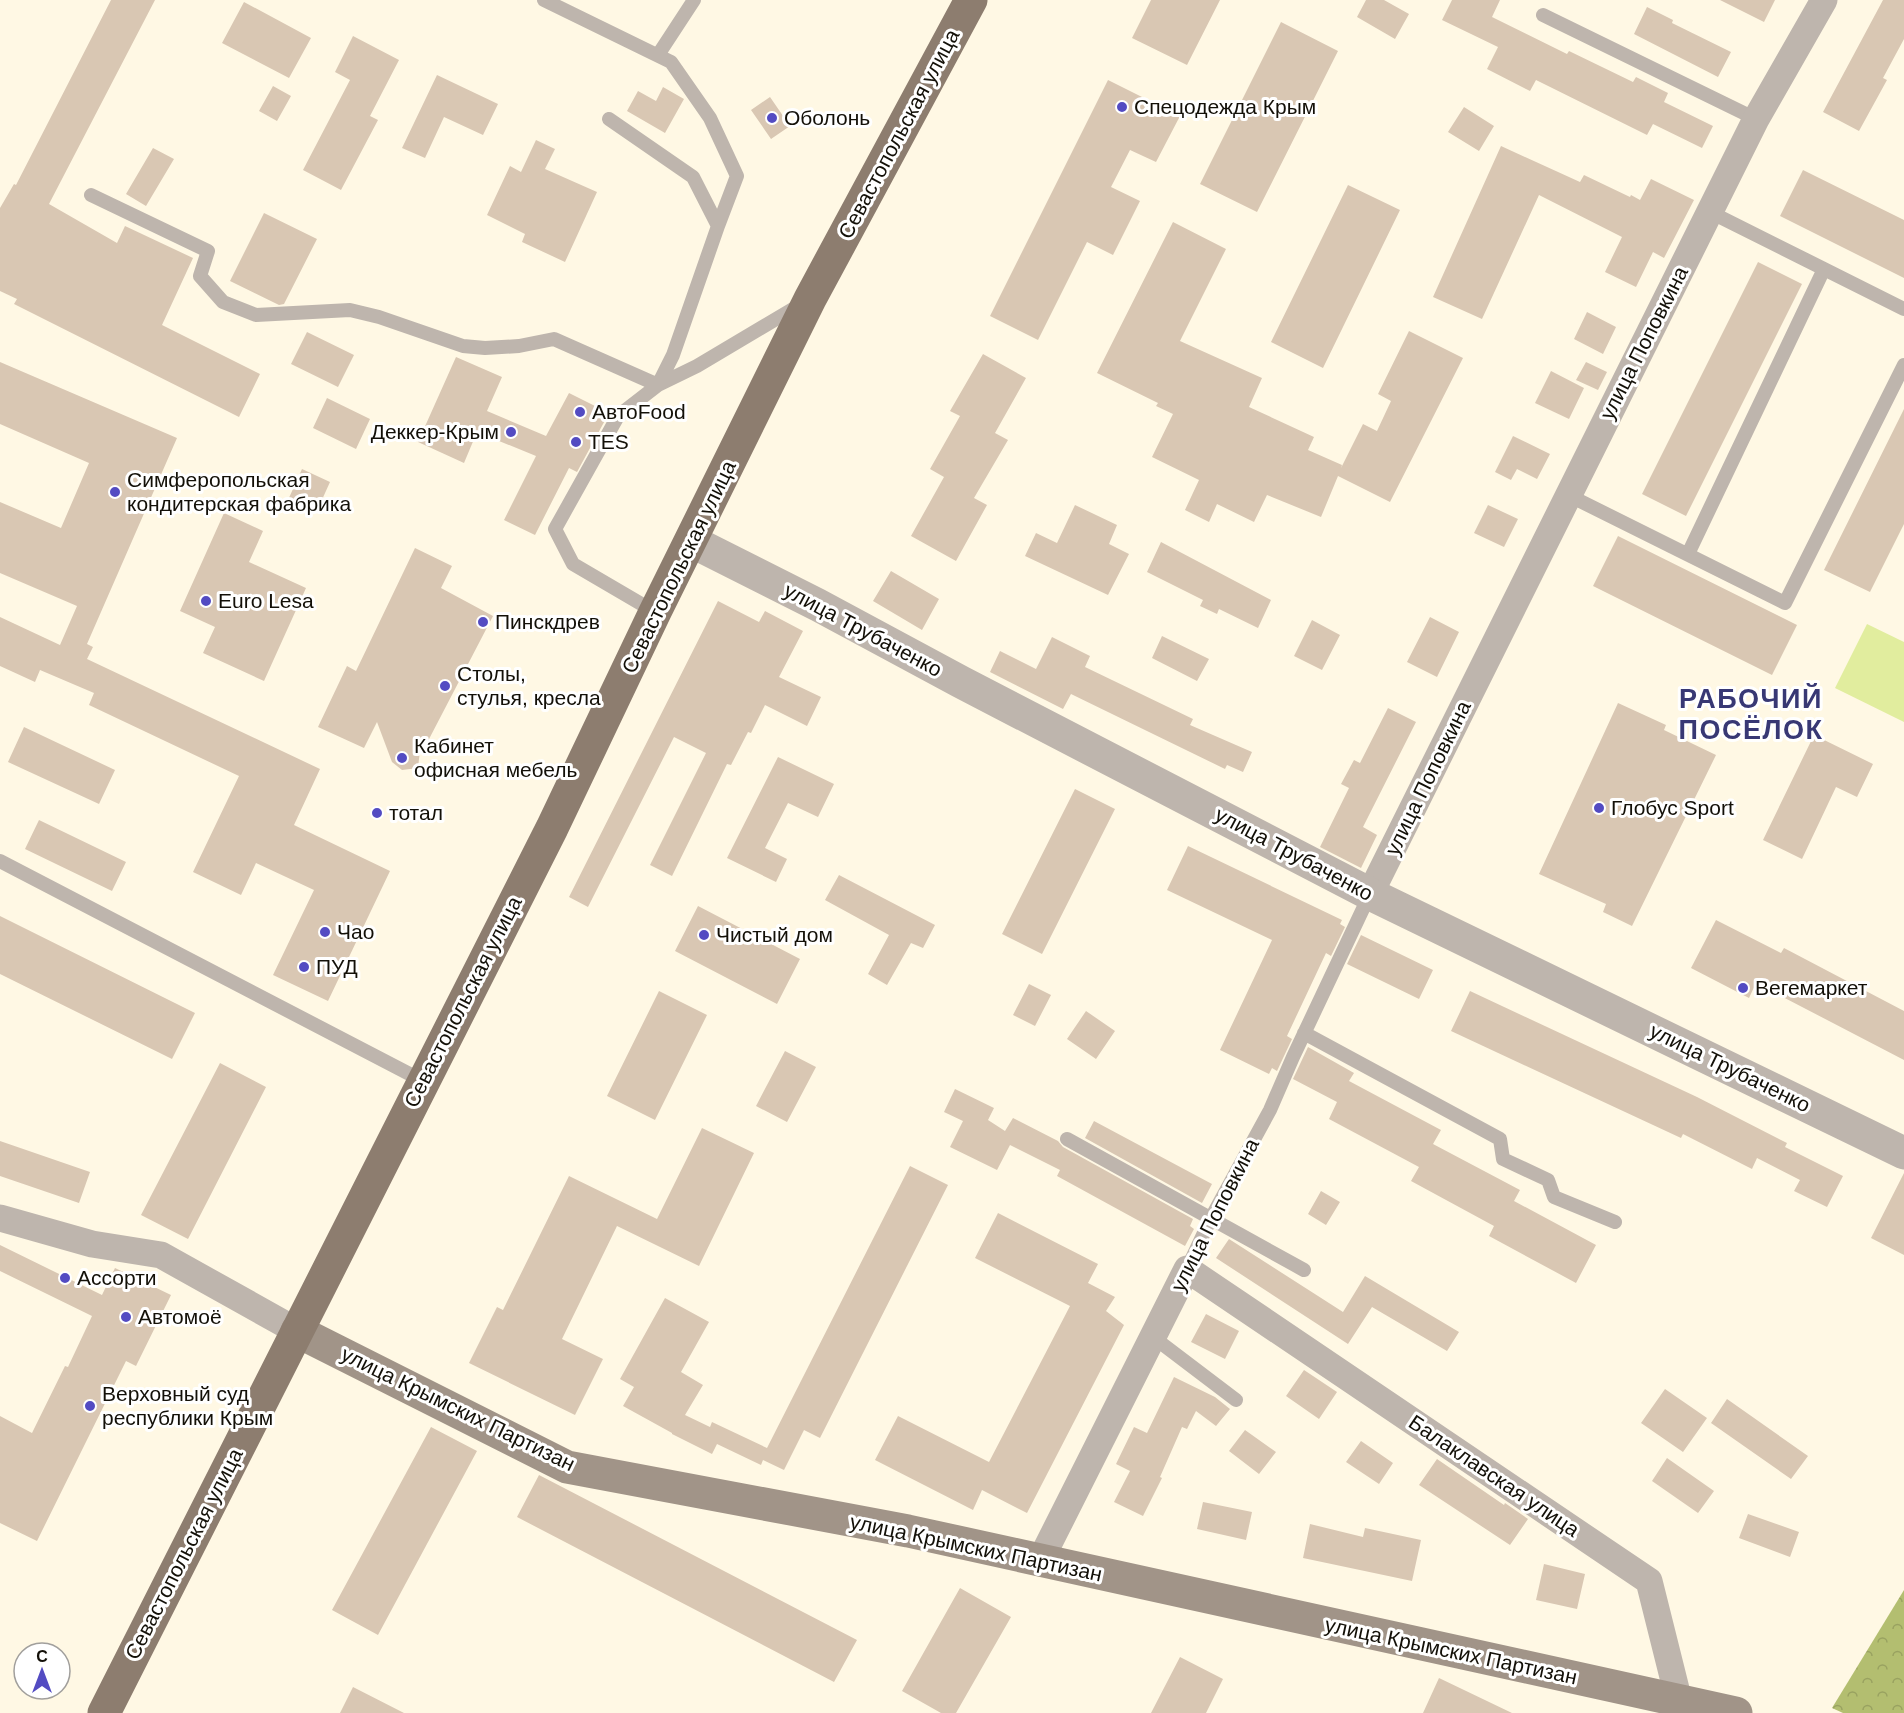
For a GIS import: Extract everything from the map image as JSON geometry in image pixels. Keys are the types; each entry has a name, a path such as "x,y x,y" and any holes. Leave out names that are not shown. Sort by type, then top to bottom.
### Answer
{"main road":[{"name":"Севастопольская улица","path":"104,1713 564,803 655,612 810,299 971,0"},
{"name":"улица Крымских Партизан","path":"297,1330 567,1467 908,1531 1679,1701"},
{"path":"1679,1701 1736,1713"}],"street":[{"name":"улица Поповкина","path":"1370,894 1756,119 1824,0"},
{"name":"улица Трубаченко","path":"691,542 818,605 961,682 1370,894 1904,1153"},
{"path":"0,1218 92,1244 161,1255 297,1330"},
{"name":"улица Поповкина","path":"1040,1561 1187,1269"},
{"name":"Балаклавская улица","path":"1187,1269 1649,1581 1679,1701"}],"lane":[{"path":"544,0 670,62 710,118 737,176 673,355 658,385"},
{"path":"658,55 694,0"},
{"path":"1543,15 1756,119"},
{"path":"609,119 693,177 718,226"},
{"path":"91,195 208,250 200,276 223,302 256,315 350,310 379,316 463,345 485,348 554,339 658,385"},
{"path":"1710,212 1904,309"},
{"path":"1688,554 1824,269"},
{"path":"655,612 573,564 555,529 618,416 658,385 697,366 810,299"},
{"path":"1568,495 1785,603 1904,365"},
{"path":"0,861 423,1082"},
{"name":"улица Поповкина","path":"1187,1269 1211,1218 1270,1110 1370,894"},
{"path":"1304,1033 1500,1139 1503,1159 1548,1180 1554,1197 1615,1222"},
{"path":"1067,1139 1304,1270"},
{"path":"1153,1337 1236,1400"}],"green space":[{"path":"1867,624 1904,642 1904,722 1835,688"},
{"path":"1904,1590 1904,1713 1843,1713 1832,1708"}],"building":[{"path":"111,0 155,0 49,204 117,243 125,226 193,258 162,325 260,374 239,417 14,304 17,299 0,291 0,208 14,184 16,185"},
{"path":"1151,0 1220,0 1187,65 1132,38"},
{"path":"1366,0 1384,0 1409,14 1395,39 1357,17"},
{"path":"1452,0 1500,0 1492,17 1567,54 1569,51 1633,82 1636,77 1668,93 1664,102 1713,126 1702,148 1653,124 1647,135 1536,80 1530,91 1487,69 1498,47 1442,20"},
{"path":"1720,0 1775,0 1764,22"},
{"path":"1883,0 1904,0 1904,39 1883,78 1887,80 1859,131 1823,112"},
{"path":"244,2 311,38 289,78 222,43"},
{"path":"1647,7 1673,20 1672,23 1731,52 1718,77 1634,34"},
{"path":"1281,22 1338,51 1257,212 1200,184"},
{"path":"353,36 399,60 370,116 378,120 341,190 303,170 350,80 335,72"},
{"path":"437,75 498,104 483,135 444,117 425,158 402,148"},
{"path":"1108,80 1180,116 1156,162 1130,150 1111,187 1140,201 1113,255 1087,242 1038,340 990,316"},
{"path":"273,86 291,96 277,121 259,111"},
{"path":"663,87 684,99 665,133 627,111 638,91 656,101"},
{"path":"770,97 790,126 771,139 751,110"},
{"path":"1464,107 1494,126 1479,151 1448,132"},
{"path":"536,140 555,149 545,169 597,192 565,262 522,242 525,234 487,215 510,166 521,172"},
{"path":"1501,146 1580,182 1584,175 1640,200 1651,179 1694,200 1664,258 1653,252 1636,287 1605,272 1622,237 1539,195 1482,319 1433,297"},
{"path":"153,148 174,159 146,206 126,194"},
{"path":"1803,170 1904,220 1904,278 1780,216"},
{"path":"1348,185 1400,210 1323,368 1271,342"},
{"path":"264,213 317,239 284,304 279,305 230,281"},
{"path":"1173,222 1226,249 1180,341 1262,378 1249,407 1314,437 1308,450 1342,465 1341,468 1363,424 1377,431 1391,401 1378,394 1409,331 1463,358 1390,502 1338,476 1321,517 1267,495 1254,522 1217,504 1209,522 1185,510 1199,480 1152,457 1173,414 1156,406 1158,403 1097,373"},
{"path":"1758,262 1802,284 1686,516 1642,494"},
{"path":"1587,312 1616,327 1603,354 1574,339"},
{"path":"307,332 354,355 338,387 291,364"},
{"path":"983,354 1026,378 995,433 1008,440 974,498 987,505 956,561 911,536 944,477 930,469 960,416 950,411"},
{"path":"456,357 502,377 487,411 546,436 569,393 609,413 577,472 569,468 535,535 504,520 536,456 477,432 464,463 418,442"},
{"path":"0,362 177,438 87,644 93,647 87,659 320,769 294,825 390,871 328,1001 273,975 314,890 256,863 241,895 193,872 239,776 89,705 94,693 40,670 35,682 0,666 0,617 60,645 77,606 0,573 0,502 61,528 89,463 0,424"},
{"path":"1586,362 1607,372 1598,390 1576,380"},
{"path":"1551,371 1584,388 1569,419 1535,403"},
{"path":"327,398 370,419 356,449 313,428"},
{"path":"1904,409 1904,524 1870,592 1824,570"},
{"path":"1513,436 1550,454 1537,479 1517,469 1511,480 1495,472"},
{"path":"302,469 330,482 316,513 288,500"},
{"path":"1075,505 1117,525 1109,544 1129,554 1108,595 1025,556 1036,533 1057,543"},
{"path":"1488,505 1518,519 1504,547 1474,533"},
{"path":"224,513 263,531 249,562 306,588 264,681 203,653 215,627 180,611"},
{"path":"1618,536 1797,625 1772,675 1593,586"},
{"path":"1161,542 1271,600 1258,628 1219,609 1217,614 1200,606 1203,600 1147,572"},
{"path":"415,548 452,566 441,588 493,616 428,741 420,750 418,768 402,770 392,762 377,722 364,748 318,727 347,666 356,671"},
{"path":"891,571 939,599 922,630 873,601"},
{"path":"718,601 759,622 765,611 803,631 779,677 821,697 807,726 765,705 731,765 727,764 672,876 650,865 706,753 674,737 588,907 569,897"},
{"path":"1430,617 1459,632 1437,677 1407,662"},
{"path":"1312,620 1340,635 1322,670 1294,656"},
{"path":"1162,636 1209,659 1197,681 1152,658"},
{"path":"1052,637 1090,656 1085,667 1193,719 1190,725 1252,752 1243,772 1227,765 1225,769 1071,694 1063,709 990,672 1000,651 1036,669"},
{"path":"1618,703 1666,725 1664,730 1716,755 1632,926 1603,912 1606,904 1539,874"},
{"path":"1388,708 1416,722 1363,827 1377,835 1361,868 1320,847 1349,788 1341,784 1354,760 1360,763"},
{"path":"24,727 115,770 99,804 8,762"},
{"path":"1814,735 1873,764 1857,797 1836,787 1802,859 1763,840"},
{"path":"778,757 834,784 818,817 788,803 765,848 787,859 776,882 727,858"},
{"path":"1075,789 1115,809 1042,954 1002,934"},
{"path":"39,820 126,862 112,891 25,849"},
{"path":"1188,846 1342,920 1340,924 1345,927 1331,956 1326,953 1287,1036 1292,1039 1277,1071 1272,1068 1269,1074 1220,1050 1272,940 1167,890"},
{"path":"839,875 935,925 923,948 911,943 887,985 868,974 889,935 825,900"},
{"path":"698,906 800,959 777,1004 675,951"},
{"path":"0,916 195,1013 172,1059 0,974"},
{"path":"1716,920 1781,953 1784,948 1904,1011 1904,1060 1756,983 1749,998 1691,968"},
{"path":"1361,935 1433,970 1419,999 1347,964"},
{"path":"1029,984 1051,995 1035,1026 1013,1015"},
{"path":"659,991 707,1015 655,1120 607,1096"},
{"path":"1470,991 1697,1097 1787,1143 1785,1147 1843,1176 1827,1207 1794,1191 1800,1180 1757,1158 1752,1169 1683,1134 1681,1138 1451,1031"},
{"path":"1086,1011 1115,1031 1096,1059 1067,1039"},
{"path":"1308,1047 1354,1073 1349,1081 1441,1130 1433,1144 1520,1190 1514,1201 1596,1245 1576,1283 1489,1236 1494,1226 1411,1181 1419,1167 1329,1119 1337,1102 1293,1079"},
{"path":"785,1051 816,1067 787,1122 756,1106"},
{"path":"220,1063 266,1087 188,1239 141,1215"},
{"path":"955,1089 994,1108 988,1120 1005,1131 1013,1118 1058,1141 1063,1147 1193,1219 1190,1226 1194,1229 1185,1246 1057,1176 1060,1170 1010,1145 997,1170 950,1147 963,1121 944,1112"},
{"path":"1094,1121 1212,1184 1202,1203 1085,1138"},
{"path":"702,1128 754,1153 699,1266 617,1226 562,1339 603,1359 575,1415 469,1363 497,1307 503,1310 569,1176 657,1219"},
{"path":"0,1141 90,1172 79,1203 0,1176"},
{"path":"910,1166 948,1185 820,1438 804,1430 784,1470 763,1460 761,1465 717,1444 712,1454 623,1406 634,1387 620,1379 665,1298 709,1322 681,1372 703,1385 685,1415 710,1427 712,1422 767,1448"},
{"path":"1904,1173 1904,1255 1871,1238"},
{"path":"1321,1191 1340,1202 1326,1225 1308,1214"},
{"path":"998,1213 1098,1264 1088,1283 1115,1297 1106,1311 1124,1325 1027,1513 982,1490 973,1510 875,1460 898,1416 989,1462 1070,1306 975,1258"},
{"path":"1229,1239 1343,1312 1365,1276 1459,1332 1447,1351 1372,1307 1348,1344 1216,1258"},
{"path":"0,1245 102,1295 115,1268 171,1295 136,1366 126,1361 37,1541 0,1523 0,1416 32,1433 65,1366 68,1367 92,1316 0,1271"},
{"path":"1206,1314 1239,1331 1225,1359 1191,1342"},
{"path":"1304,1370 1337,1392 1319,1419 1286,1396"},
{"path":"1174,1377 1215,1397 1230,1409 1216,1426 1196,1411 1187,1429 1182,1427 1160,1477 1162,1478 1143,1516 1114,1502 1130,1471 1116,1464 1134,1427 1147,1433"},
{"path":"1665,1389 1707,1418 1683,1452 1641,1423"},
{"path":"1727,1399 1808,1456 1791,1479 1711,1423"},
{"path":"431,1427 477,1451 378,1635 332,1610"},
{"path":"1245,1430 1276,1452 1259,1474 1229,1451"},
{"path":"1361,1441 1393,1463 1379,1484 1346,1462"},
{"path":"1667,1458 1714,1491 1698,1513 1652,1481"},
{"path":"1437,1459 1528,1519 1510,1545 1419,1485"},
{"path":"539,1475 857,1640 834,1682 517,1517"},
{"path":"1203,1502 1252,1512 1246,1540 1197,1529"},
{"path":"1748,1514 1799,1532 1790,1557 1739,1538"},
{"path":"1310,1524 1363,1537 1365,1528 1421,1540 1412,1581 1303,1558"},
{"path":"1544,1564 1585,1574 1577,1609 1536,1600"},
{"path":"960,1588 1011,1617 956,1713 941,1713 902,1691"},
{"path":"1180,1657 1223,1679 1206,1713 1151,1713"},
{"path":"1439,1678 1512,1713 1423,1713"},
{"path":"353,1687 404,1713 340,1713"}],"place":[{"name":"Спецодежда Крым","path":"1122,107"},
{"name":"Оболонь","path":"772,118"},
{"name":"АвтоFood","path":"580,412"},
{"name":"Деккер-Крым","path":"511,432"},
{"name":"TES","path":"576,442"},
{"name":"Симферопольская кондитерская фабрика","path":"115,492"},
{"name":"Euro Lesa","path":"206,601"},
{"name":"Пинскдрев","path":"483,622"},
{"name":"Столы, стулья, кресла","path":"445,686"},
{"name":"Кабинет офисная мебель","path":"402,758"},
{"name":"Глобус Sport","path":"1599,808"},
{"name":"тотал","path":"377,813"},
{"name":"Чао","path":"325,932"},
{"name":"Чистый дом","path":"704,935"},
{"name":"ПУД","path":"304,967"},
{"name":"Вегемаркет","path":"1743,988"},
{"name":"Ассорти","path":"65,1278"},
{"name":"Автомоё","path":"126,1317"},
{"name":"Верховный суд республики Крым","path":"90,1406"}],"district":[{"name":"РАБОЧИЙ ПОСЁЛОК","path":"1751,714"}]}
